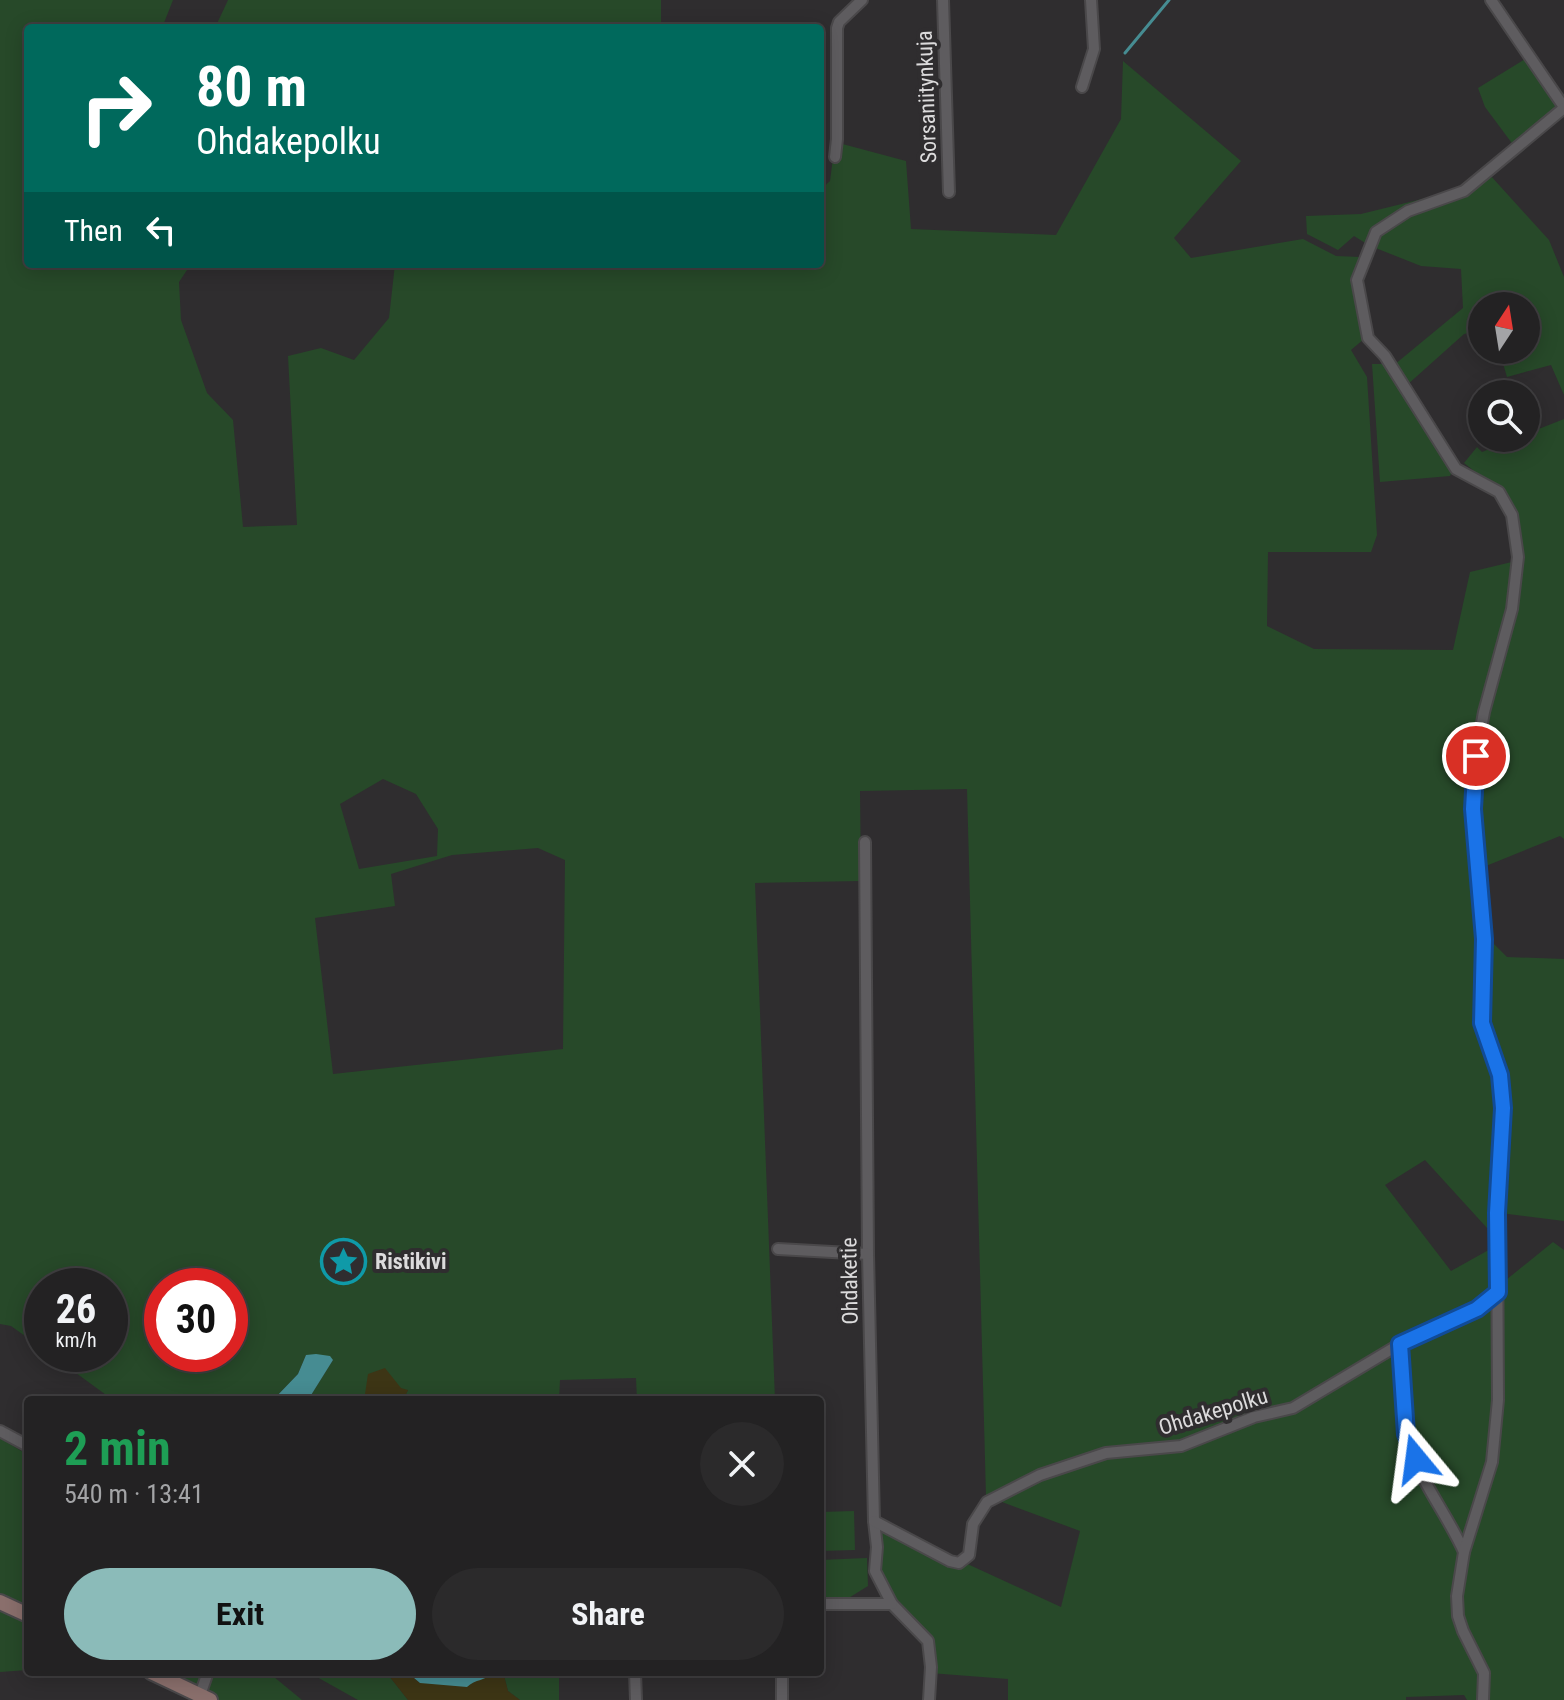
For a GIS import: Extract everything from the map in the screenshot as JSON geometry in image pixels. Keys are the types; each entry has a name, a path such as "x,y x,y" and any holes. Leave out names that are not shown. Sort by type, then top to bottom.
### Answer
{"main road":[{"path":"0,1602 24,1613"},
{"path":"159,1676 205,1698"}],"street":[{"path":"835,157 837,28 839,22 862,0"},
{"name":"Sorsaniitynkuja","path":"943,0 949,192"},
{"path":"1082,87 1094,49 1091,0"},
{"path":"1483,1700 1484,1673 1463,1631 1457,1596 1464,1552 1492,1462 1498,1400 1497,1213 1503,1108 1500,1075 1482,1023 1484,939 1473,809 1476,756 1518,576 1517,546 1512,515 1499,492 1456,469 1385,356 1368,338 1357,280 1376,232 1408,211 1464,191 1564,108 1491,0"},
{"name":"Ohdaketie","path":"865,842 868,1254 877,1547 875,1571 892,1604 928,1641 931,1667 929,1700"},
{"path":"778,1249 868,1254"},
{"name":"Ohdakepolku","path":"874,1521 959,1563 969,1555 973,1524 987,1502 1040,1475 1106,1453 1181,1446 1254,1417 1293,1408 1400,1344 1477,1309 1498,1292"},
{"path":"1400,1344 1406,1434 1426,1484 1464,1552"},
{"path":"0,1431 24,1444"},
{"path":"824,1604 892,1604"},
{"path":"205,1698 208,1676"},
{"path":"635,1676 636,1700"},
{"path":"782,1676 782,1700"}],"green space":[{"path":"0,0 173,0 164,24 24,24 24,268 188,268 179,282 181,320 207,393 233,420 243,527 297,525 288,356 321,348 354,360 389,318 395,268 824,268 824,186 830,181 835,142 906,161 911,229 1056,235 1121,119 1123,61 1241,161 1174,238 1191,258 1303,239 1336,256 1360,257 1353,280 1364,339 1351,350 1367,377 1377,535 1371,552 1268,552 1267,626 1314,649 1453,650 1470,572 1516,561 1473,755 1481,936 1478,1024 1497,1075 1500,1107 1493,1227 1487,1228 1425,1160 1385,1185 1451,1271 1494,1247 1495,1399 1489,1461 1457,1566 1454,1596 1481,1674 1480,1700 1467,1700 1464,1695 1406,1697 1406,1700 1008,1700 1008,1679 930,1673 928,1641 892,1604 875,1571 874,1521 1061,1607 1080,1531 986,1496 967,789 860,791 861,881 755,883 775,1396 637,1396 636,1378 560,1380 559,1396 405,1396 408,1390 365,1394 367,1396 310,1396 333,1360 306,1355 298,1374 277,1396 108,1396 75,1372 128,1372 128,1268 24,1268 24,1335 11,1326 0,1324","holes":["383,779 416,794 438,829 437,856 359,869 340,804","538,848 565,860 563,1049 333,1074 315,918 395,906 391,874 452,855"]},
{"path":"228,0 661,0 661,24 217,24"},
{"path":"1527,58 1559,108 1514,146 1485,107 1478,88"},
{"path":"1490,175 1549,240 1564,277 1564,395 1551,365 1507,377 1503,364 1540,364 1540,292 1468,292 1468,333 1407,385 1394,365 1463,308 1461,269 1421,266 1373,247 1379,233 1409,214"},
{"path":"1438,195 1367,244 1354,236 1338,250 1307,234 1306,216 1361,214"},
{"path":"1372,364 1385,364 1453,469 1450,476 1380,482"},
{"path":"1564,419 1564,839 1560,836 1481,868 1476,809 1479,756 1487,712 1515,609 1516,513 1464,463 1473,452 1540,452 1540,428"},
{"path":"1487,937 1507,957 1564,959 1564,1221 1500,1213 1506,1107 1485,1023"},
{"path":"1553,1242 1564,1250 1564,1700 1486,1700 1488,1691 1461,1616 1461,1596 1464,1567 1496,1463 1501,1284"},
{"path":"0,1438 24,1453 24,1605 0,1594"},
{"path":"854,1511 855,1550 824,1551 824,1512"},
{"path":"867,1558 868,1586 847,1599 824,1599 824,1560"},
{"path":"0,1610 24,1621 24,1670 0,1672"},
{"path":"168,1676 273,1676 302,1700 192,1700"},
{"path":"315,1676 389,1676 408,1700 358,1700"},
{"path":"504,1676 559,1676 559,1700 520,1700 508,1691"}],"sand":[{"path":"385,1368 401,1388 408,1390 405,1396 367,1396 368,1374"},
{"path":"389,1676 412,1676 420,1683 472,1682 485,1676 504,1676 508,1691 520,1700 408,1700"}],"water":[{"path":"306,1355 330,1356 333,1360 310,1396 277,1396 298,1374"},
{"path":"412,1676 489,1676 467,1687 420,1683"}],"waterway":[{"path":"1125,53 1169,0"}],"place":[{"name":"Ristikivi","path":"344,1261"}],"route":[{"path":"1416,1459 1406,1434 1400,1344 1477,1309 1498,1292 1497,1213 1503,1108 1500,1075 1482,1023 1484,939 1473,809 1476,756"}]}
